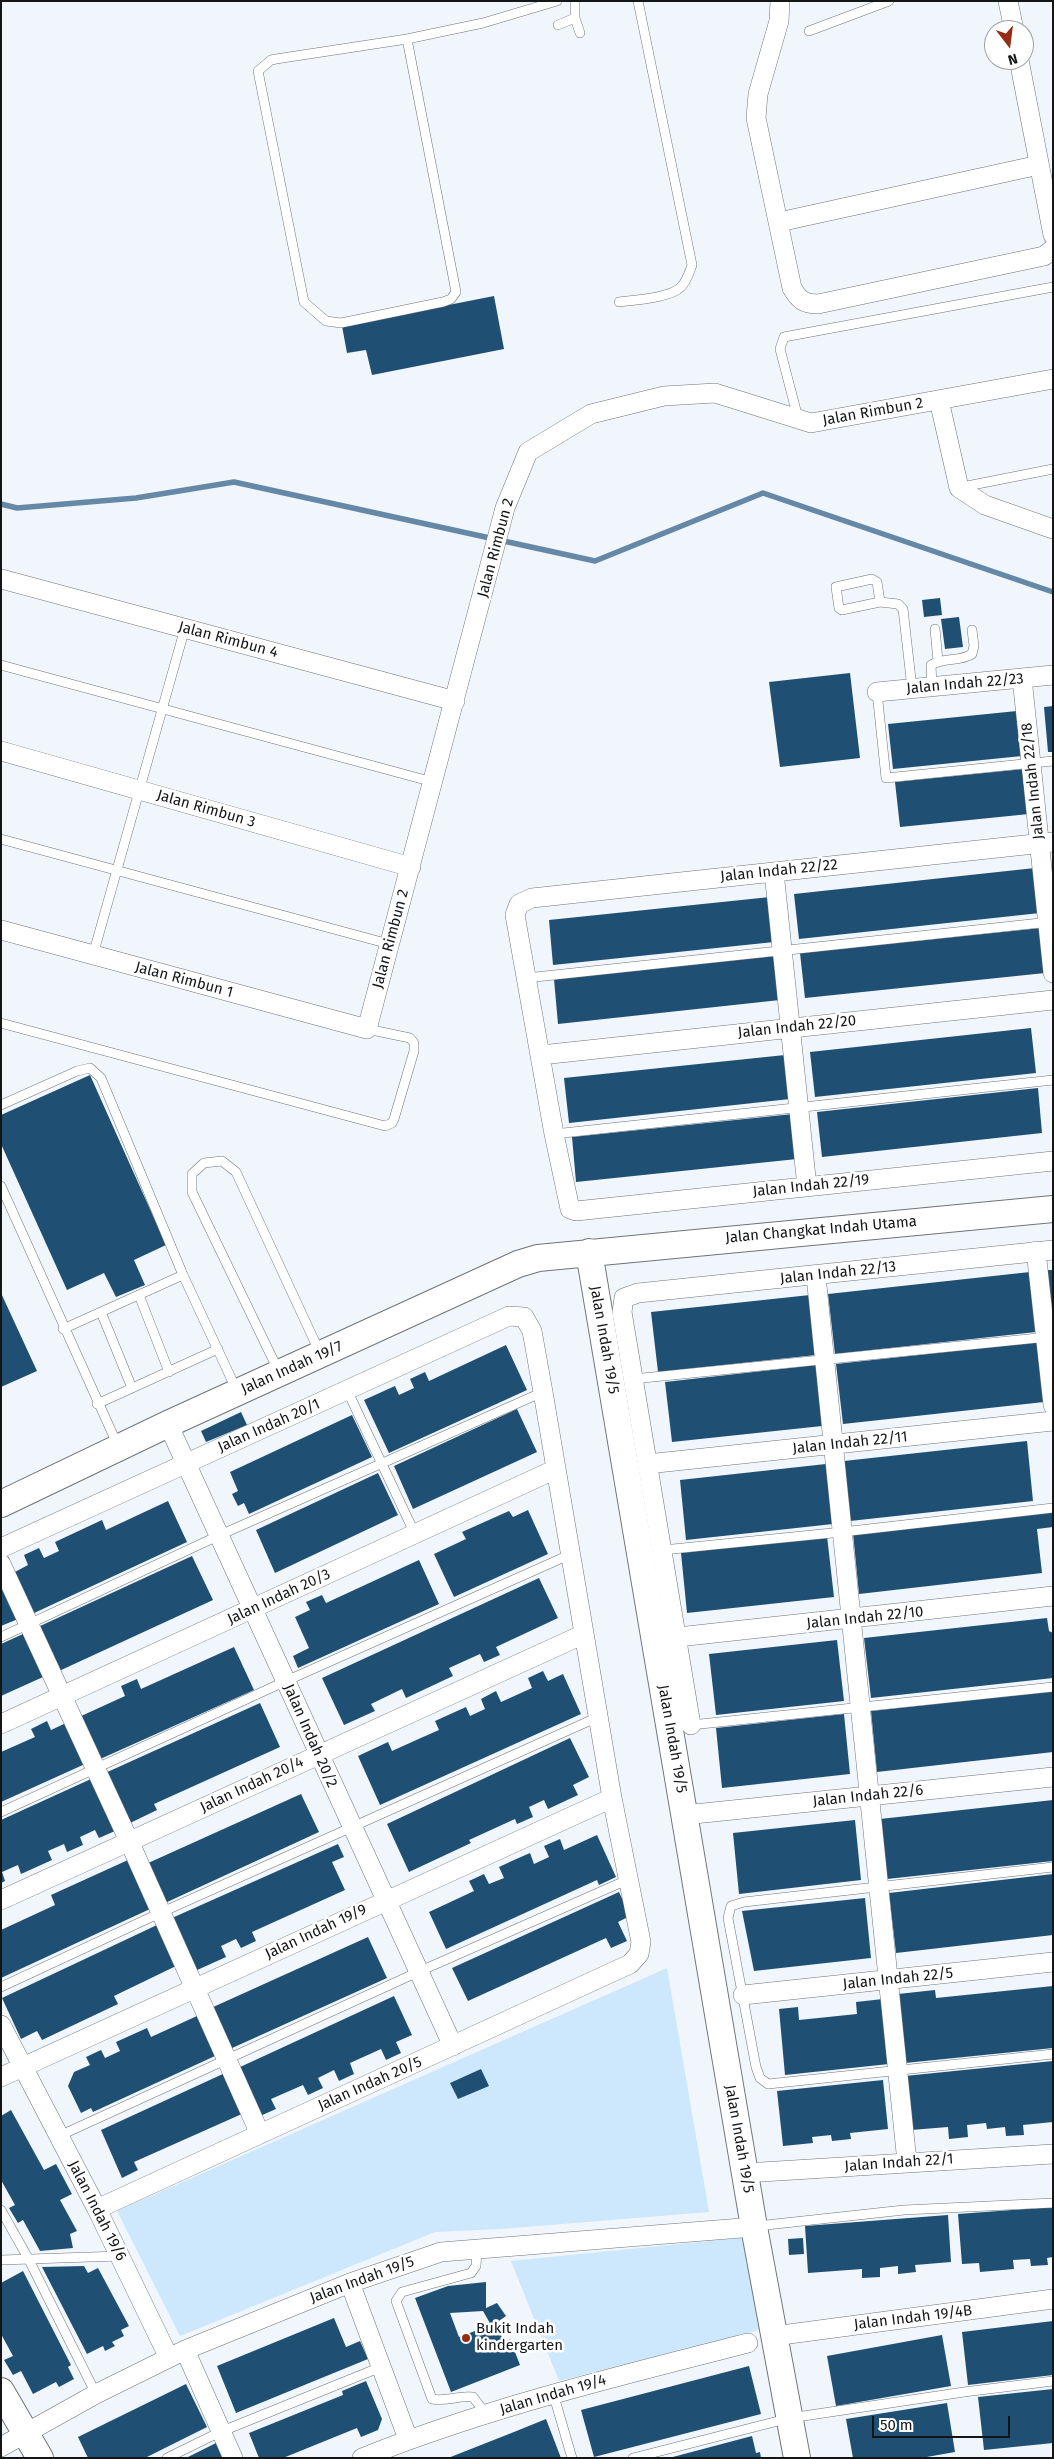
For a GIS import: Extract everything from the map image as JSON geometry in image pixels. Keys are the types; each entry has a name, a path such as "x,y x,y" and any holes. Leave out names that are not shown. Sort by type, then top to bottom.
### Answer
{"street":[{"path":"780,1 779,21 758,94 756,118 792,288 798,299 808,304 818,304 1044,256 1050,254 1053,249"},
{"path":"1008,1 1012,20"},
{"path":"1021,70 1053,235"},
{"path":"778,222 1039,165"},
{"name":"Jalan Rimbun 2","path":"367,1029 489,576 505,508 528,452 591,414 664,396 715,393 811,423 1053,379"},
{"path":"939,400 959,488 985,506 1053,529"},
{"name":"Jalan Rimbun 4","path":"1,579 455,701"},
{"name":"Jalan Indah 22/23","path":"877,692 1053,675"},
{"name":"Jalan Indah 22/18","path":"1022,678 1031,763 1046,843 1053,973"},
{"name":"Jalan Rimbun 3","path":"1,752 411,867"},
{"name":"Jalan Indah 22/22","path":"526,978 515,915 519,904 532,898 1046,843"},
{"path":"774,872 807,1187"},
{"name":"Jalan Rimbun 1","path":"1,930 367,1029"},
{"path":"526,978 554,1134"},
{"name":"Jalan Indah 22/20","path":"541,1055 1053,1000"},
{"name":"Jalan Indah 22/19","path":"554,1134 570,1209 576,1211 1053,1161"},
{"name":"Jalan Changkat Indah Utama","path":"589,1252 1053,1209"},
{"path":"1044,1251 1053,1405"},
{"name":"Jalan Indah 22/13","path":"633,1379 622,1312 624,1298 638,1293 1044,1251"},
{"name":"Jalan Indah 19/7","path":"1,1504 168,1424 321,1356 518,1264 538,1258 589,1252"},
{"name":"Jalan Indah 19/5","path":"589,1252 754,2227 797,2458"},
{"path":"816,1276 907,2162"},
{"name":"Jalan Indah 20/1","path":"1,1548 509,1316 524,1317 532,1331 543,1392"},
{"path":"633,1379 678,1638 691,1725"},
{"path":"543,1392 569,1555 627,1880"},
{"name":"Jalan Indah 22/11","path":"647,1464 1053,1421"},
{"name":"Jalan Indah 20/2","path":"168,1424 452,2046"},
{"name":"Jalan Indah 20/3","path":"1,1724 556,1469"},
{"path":"1,1564 63,1696 94,1770 129,1841 260,2134"},
{"name":"Jalan Indah 22/10","path":"678,1638 1053,1596"},
{"name":"Jalan Indah 20/4","path":"1,1900 584,1634"},
{"name":"Jalan Indah 22/6","path":"684,1815 1053,1777"},
{"name":"Jalan Indah 19/9","path":"1,2077 21,2066 612,1798"},
{"name":"Jalan Indah 20/5","path":"96,2209 630,1964 639,1954 641,1942 627,1880"},
{"name":"Jalan Indah 22/5","path":"743,1995 1053,1962"},
{"name":"Jalan Indah 19/6","path":"1,2025 120,2256 177,2354 233,2458"},
{"name":"Jalan Indah 22/1","path":"745,2174 1053,2154"},
{"name":"Jalan Indah 19/5","path":"1,2447 96,2394 177,2354 350,2283 441,2252 754,2227"},
{"path":"350,2283 408,2439"},
{"name":"Jalan Indah 19/4B","path":"774,2336 1053,2300"},
{"name":"Jalan Indah 19/4","path":"362,2458 408,2439 553,2393 748,2343"},
{"path":"1,2391 40,2458"}],"lane":[{"path":"407,39 456,292 451,299 443,302 341,323 326,321 304,302 258,71 271,60 407,39 483,23 557,1"},
{"path":"575,1 575,18 580,33"},
{"path":"619,302 657,297 680,289 688,278 692,265 638,1"},
{"path":"808,31 889,1"},
{"path":"558,26 575,18"},
{"path":"798,418 780,349 784,337 1053,287"},
{"path":"959,488 1053,469"},
{"path":"880,602 878,582 872,580 836,587 839,608 842,610 880,602 898,604 903,609 912,688"},
{"path":"93,956 185,628"},
{"path":"935,629 938,660"},
{"path":"932,686 931,665 938,660 968,657 972,654 974,646 972,630"},
{"path":"1,665 163,707 434,782"},
{"path":"877,692 886,778 1053,761"},
{"path":"1,839 389,944"},
{"path":"526,978 1050,922"},
{"path":"1,1023 384,1126 392,1123 394,1119 414,1051 414,1043 410,1038 367,1029"},
{"path":"1,1106 77,1071 90,1068 101,1078 183,1275 238,1393"},
{"path":"554,1134 1053,1080"},
{"path":"280,1374 192,1192 192,1174 204,1163 222,1161 236,1172 321,1356"},
{"path":"1,1186 63,1329 118,1448"},
{"path":"63,1329 183,1275"},
{"path":"139,1295 169,1372"},
{"path":"101,1312 132,1388"},
{"path":"633,1379 1049,1337"},
{"path":"97,1404 218,1350"},
{"path":"347,1390 416,1534"},
{"path":"1,1637 220,1535 543,1392"},
{"path":"663,1550 1053,1508"},
{"path":"1,1812 286,1681 569,1555"},
{"path":"691,1725 1053,1687"},
{"path":"1,1987 160,1913 598,1717"},
{"path":"1053,1867 744,1902 731,1906 728,1918 756,2067 763,2082 773,2084 1053,2054"},
{"path":"58,2136 418,1972 627,1880"},
{"path":"754,2227 904,2210 1053,2203"},
{"path":"1,2210 28,2258 96,2394"},
{"path":"477,2249 476,2266 471,2273 402,2292 396,2301 432,2399 443,2401 462,2395 473,2397 486,2414"},
{"path":"1,2260 120,2256"},
{"path":"167,2458 220,2432 381,2367"},
{"path":"633,2458 790,2418 964,2392 1053,2381"},
{"path":"553,2393 572,2458"}],"shaded area":[{"path":"667,1968 709,2212 501,2229 435,2232 180,2336 117,2211"},
{"path":"749,2237 767,2328 559,2381 511,2261"}],"building":[{"path":"494,296 504,349 372,375 366,350 347,353 342,326"},
{"path":"940,598 942,615 924,617 922,600"},
{"path":"959,617 963,647 945,649 941,619"},
{"path":"850,673 860,758 780,767 769,682"},
{"path":"1053,706 1053,752 1048,752 1044,707"},
{"path":"1017,711 1022,756 893,769 888,724"},
{"path":"1024,769 1029,814 900,827 895,782"},
{"path":"1035,868 1040,913 799,939 794,894"},
{"path":"770,897 774,942 553,965 549,920"},
{"path":"1041,928 1045,973 805,998 800,953"},
{"path":"775,956 780,1000 558,1024 554,979"},
{"path":"1031,1028 1036,1073 815,1097 810,1052"},
{"path":"785,1055 790,1099 569,1123 564,1078"},
{"path":"90,1075 166,1245 134,1260 145,1285 116,1297 104,1273 67,1290 1,1144 1,1115"},
{"path":"1038,1088 1042,1133 822,1157 817,1112"},
{"path":"793,1114 797,1159 576,1182 572,1137"},
{"path":"1047,1270 1053,1270 1053,1314 1051,1314"},
{"path":"1030,1272 1036,1332 835,1354 828,1294"},
{"path":"1,1293 37,1371 1,1387"},
{"path":"810,1295 816,1355 658,1372 651,1312"},
{"path":"1038,1342 1044,1402 843,1424 836,1364"},
{"path":"506,1345 527,1390 389,1453 364,1400 395,1386 399,1395 414,1388 410,1379 425,1372 429,1381"},
{"path":"816,1365 822,1426 672,1442 665,1382"},
{"path":"517,1409 537,1452 413,1509 394,1466"},
{"path":"241,1412 247,1425 206,1442 201,1431"},
{"path":"352,1415 372,1457 249,1514 244,1503 238,1506 232,1494 238,1491 230,1472"},
{"path":"1027,1441 1033,1501 850,1521 844,1461"},
{"path":"826,1464 833,1524 686,1540 680,1480"},
{"path":"378,1473 398,1515 275,1573 256,1530"},
{"path":"168,1501 187,1542 32,1614 13,1573 28,1565 24,1555 39,1548 44,1558 59,1551 55,1542 102,1520 106,1530"},
{"path":"528,1510 548,1554 454,1597 434,1554 466,1539 462,1532 509,1511 513,1517"},
{"path":"1053,1511 1053,1527 1037,1529 1042,1573 859,1594 853,1533"},
{"path":"827,1536 834,1597 687,1613 681,1553"},
{"path":"192,1556 213,1600 59,1671 38,1627"},
{"path":"419,1560 439,1604 298,1668 293,1656 309,1648 295,1617 310,1610 306,1602 322,1595 326,1603"},
{"path":"539,1578 558,1618 496,1647 500,1655 484,1662 480,1654 449,1668 453,1676 406,1698 402,1689 371,1704 375,1711 344,1725 322,1678"},
{"path":"1,1583 18,1619 1,1626"},
{"path":"1047,1618 1049,1631 1053,1633 1053,1678 871,1698 864,1638"},
{"path":"23,1634 43,1677 1,1696 1,1644"},
{"path":"837,1640 844,1701 716,1715 709,1654"},
{"path":"234,1647 254,1690 98,1760 79,1717 125,1696 121,1686 137,1679 141,1689"},
{"path":"543,1671 548,1681 563,1674 581,1714 380,1805 358,1756 388,1742 392,1751 439,1730 435,1721 466,1707 470,1716 485,1709 481,1699 496,1691 501,1702 532,1688 528,1678"},
{"path":"1053,1691 1053,1752 877,1772 871,1711"},
{"path":"260,1703 280,1747 154,1804 157,1810 126,1825 103,1774"},
{"path":"844,1714 850,1774 722,1788 716,1728"},
{"path":"47,1721 51,1730 66,1723 85,1764 1,1802 1,1752 35,1737 31,1729"},
{"path":"570,1738 589,1777 573,1785 578,1795 548,1809 544,1800 529,1807 533,1817 517,1824 515,1819 469,1840 471,1843 409,1872 387,1824"},
{"path":"91,1779 115,1831 99,1838 95,1830 80,1837 83,1845 67,1852 64,1844 48,1851 52,1860 21,1874 18,1865 2,1872 5,1881 1,1883 1,1820"},
{"path":"301,1794 319,1832 165,1903 146,1864"},
{"path":"1053,1800 1053,1861 887,1879 880,1819"},
{"path":"855,1820 861,1880 739,1894 733,1833"},
{"path":"597,1835 616,1877 599,1885 597,1880 446,1949 429,1912 474,1891 469,1881 484,1874 489,1884 504,1878 499,1867 514,1860 530,1853 534,1864 549,1857 544,1846 560,1839 564,1850"},
{"path":"338,1844 344,1857 332,1862 345,1890 252,1932 256,1941 241,1948 236,1939 221,1946 226,1957 195,1971 172,1918"},
{"path":"128,1860 150,1909 1,1978 1,1930 55,1905 51,1895"},
{"path":"1053,1874 1053,1935 896,1953 889,1893"},
{"path":"619,1892 630,1916 618,1922 627,1941 611,1948 606,1938 468,2001 452,1968"},
{"path":"865,1898 871,1958 754,1971 742,1911"},
{"path":"157,1925 176,1966 114,1996 118,2004 42,2040 37,2031 21,2039 2,1998"},
{"path":"368,1937 387,1978 230,2049 211,2008"},
{"path":"1053,1986 1053,2048 905,2063 898,1994 935,1990 936,1998"},
{"path":"394,1996 412,2035 396,2042 401,2053 386,2060 381,2049 350,2063 354,2074 339,2081 334,2070 318,2078 323,2088 308,2095 303,2085 271,2099 276,2109 260,2116 238,2068"},
{"path":"883,1999 889,2064 785,2075 779,2009 798,2007 799,2020 857,2014 856,2002"},
{"path":"197,2016 215,2056 93,2112 91,2108 81,2113 68,2086 74,2072 90,2065 86,2057 101,2050 105,2058 120,2051 116,2042 147,2028 151,2037"},
{"path":"1053,2061 1053,2122 1023,2125 1024,2135 1006,2136 1005,2127 987,2129 986,2123 967,2125 968,2137 949,2139 948,2127 911,2130 905,2076"},
{"path":"481,2069 489,2086 458,2099 450,2083"},
{"path":"225,2073 244,2113 134,2162 138,2170 122,2178 101,2130"},
{"path":"883,2080 888,2129 850,2133 851,2139 832,2141 831,2135 812,2137 813,2143 783,2146 777,2091"},
{"path":"11,2110 44,2170 56,2164 72,2194 60,2200 77,2231 70,2234 73,2248 40,2251 23,2220 18,2223 9,2208 15,2205 1,2180 1,2116"},
{"path":"1053,2207 1053,2257 1047,2258 1048,2265 1031,2266 1030,2259 1013,2260 1014,2269 980,2272 979,2263 962,2264 958,2214"},
{"path":"948,2215 951,2262 915,2265 916,2272 898,2274 898,2266 880,2268 880,2277 862,2278 862,2269 808,2273 805,2226"},
{"path":"803,2238 804,2254 789,2255 788,2239"},
{"path":"84,2266 88,2273 98,2268 129,2326 121,2330 124,2336 112,2342 115,2346 105,2351 103,2346 87,2354 42,2267"},
{"path":"23,2271 71,2365 68,2367 74,2379 59,2387 56,2382 33,2394 21,2371 13,2375 4,2360 13,2356 1,2334 1,2283"},
{"name":"Bukit Indah kindergarten","path":"486,2282 486,2308 497,2303 506,2316 496,2323 504,2342 510,2339 520,2365 451,2392 415,2298 448,2286","holes":["483,2311 491,2325 459,2337 450,2313"]},
{"path":"334,2318 346,2347 360,2341 368,2359 236,2413 217,2366"},
{"path":"1053,2321 1053,2375 968,2385 962,2332"},
{"path":"942,2335 951,2386 836,2406 827,2356"},
{"path":"749,2366 761,2414 594,2457 581,2410"},
{"path":"366,2381 382,2419 378,2430 361,2437 357,2428 283,2458 259,2458 249,2433 343,2395 342,2391"},
{"path":"186,2384 207,2427 145,2458 88,2458 78,2437"},
{"path":"1053,2389 1053,2443 984,2450 978,2397"},
{"path":"947,2403 955,2452 921,2458 853,2458 846,2419"},
{"path":"546,2419 561,2458 448,2458 514,2432"},
{"path":"752,2436 756,2453 760,2452 761,2458 669,2458"},
{"path":"216,2443 223,2458 186,2458"}],"waterway":[{"path":"1,504 17,508 136,498 234,482 595,561 763,493 1053,592"}],"place":[{"name":"Bukit Indah kindergarten","path":"466,2338"}]}
